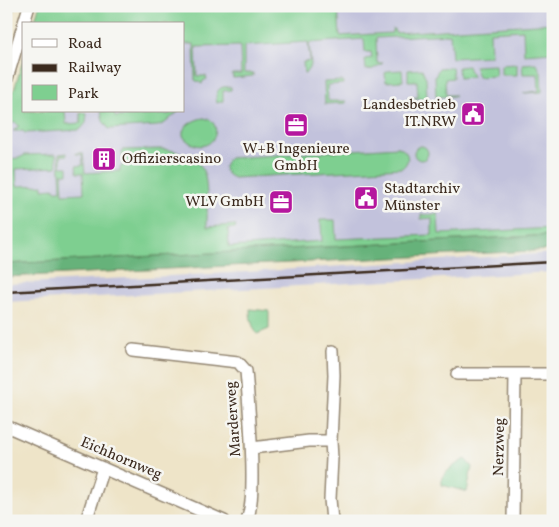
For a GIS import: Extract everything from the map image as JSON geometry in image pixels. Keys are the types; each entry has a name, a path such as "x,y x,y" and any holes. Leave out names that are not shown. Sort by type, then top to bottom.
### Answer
{"street":[{"path":"24,22 29,6"},
{"path":"6,82 22,29"},
{"name":"Marderweg","path":"133,350 238,362 246,371 252,448 252,490 247,521"},
{"path":"332,521 330,499 333,351"},
{"path":"457,374 553,374"},
{"name":"Nerzweg","path":"513,521 515,374"},
{"name":"Eichhornweg","path":"6,426 224,521"},
{"path":"252,448 331,440"},
{"path":"86,521 103,468"}],"shaded area":[{"path":"338,6 553,6 553,239 6,269 6,117 22,64 22,112 185,112 185,44 339,36"},
{"path":"553,253 553,272 6,302 6,284 231,273"}],"green space":[{"path":"6,6 15,6 6,35"},
{"path":"39,6 338,6 340,36 392,33 392,29 394,29 395,33 553,23 553,29 551,30 553,52 524,54 523,30 490,32 491,56 452,58 450,34 376,38 377,63 383,63 373,69 366,70 365,59 372,58 371,52 365,52 364,39 309,43 311,65 304,74 303,62 310,61 308,42 244,46 244,73 253,73 253,76 233,78 232,74 241,74 240,46 196,47 197,76 206,76 207,79 202,84 195,80 194,44 185,44 185,22 35,22"},
{"path":"536,63 541,72 542,92 523,93 539,91 538,74 523,74 522,64"},
{"path":"22,64 22,112 65,112 66,124 81,123 80,113 87,113 86,123 80,130 25,133 23,131 13,131 19,126 15,122 9,126 7,113"},
{"path":"517,64 517,75 501,75 501,65"},
{"path":"495,65 496,76 478,77 474,66"},
{"path":"468,66 472,77 459,78 458,67"},
{"path":"452,67 453,78 445,79 446,95 455,96 436,97 435,77 439,68"},
{"path":"422,69 426,78 427,98 408,99 418,97 417,81 408,81 408,70"},
{"path":"402,70 403,81 386,82 385,73"},
{"path":"343,81 343,84 327,85 328,101 346,101 346,103 325,104 324,82"},
{"path":"223,87 231,87 231,90 223,91 223,101 217,103 217,94"},
{"path":"101,112 114,112 115,117 178,112 165,123 158,126 109,129 103,121"},
{"path":"204,118 211,121 215,126 214,137 205,145 189,142 183,134 184,130 190,123"},
{"path":"421,146 426,148 428,153 426,158 421,160 416,158 414,153 416,148"},
{"path":"398,147 405,151 408,156 407,162 402,168 234,178 227,174 224,166 230,158"},
{"path":"161,149 186,155 201,166 206,183 207,227 235,225 236,228 228,229 229,247 322,241 320,220 335,220 336,239 432,235 432,218 421,219 421,215 438,214 439,234 553,228 553,235 6,264 6,159 19,158 25,155 56,154 57,167 16,169 17,186 43,185 43,189 54,188 54,190 61,190 59,154 67,153 67,155 61,156 61,167 68,167 68,174 62,174 63,194 84,193 83,173 77,173 76,166 83,165 82,154 76,153 83,153 85,173 120,171 120,167 123,166 122,150"},
{"path":"553,235 553,250 6,277 6,264"},
{"path":"250,309 269,311 269,329 257,334 250,316"},
{"path":"465,459 472,467 467,492 442,485 442,477"}],"railway":[{"path":"6,292 553,262"}],"place":[{"name":"Landesbetrieb IT.NRW","path":"473,114"},
{"name":"W+B Ingenieure GmbH","path":"296,125"},
{"name":"Offizierscasino","path":"104,159"},
{"name":"Stadtarchiv Münster","path":"366,198"},
{"name":"WLV GmbH","path":"281,202"}]}
